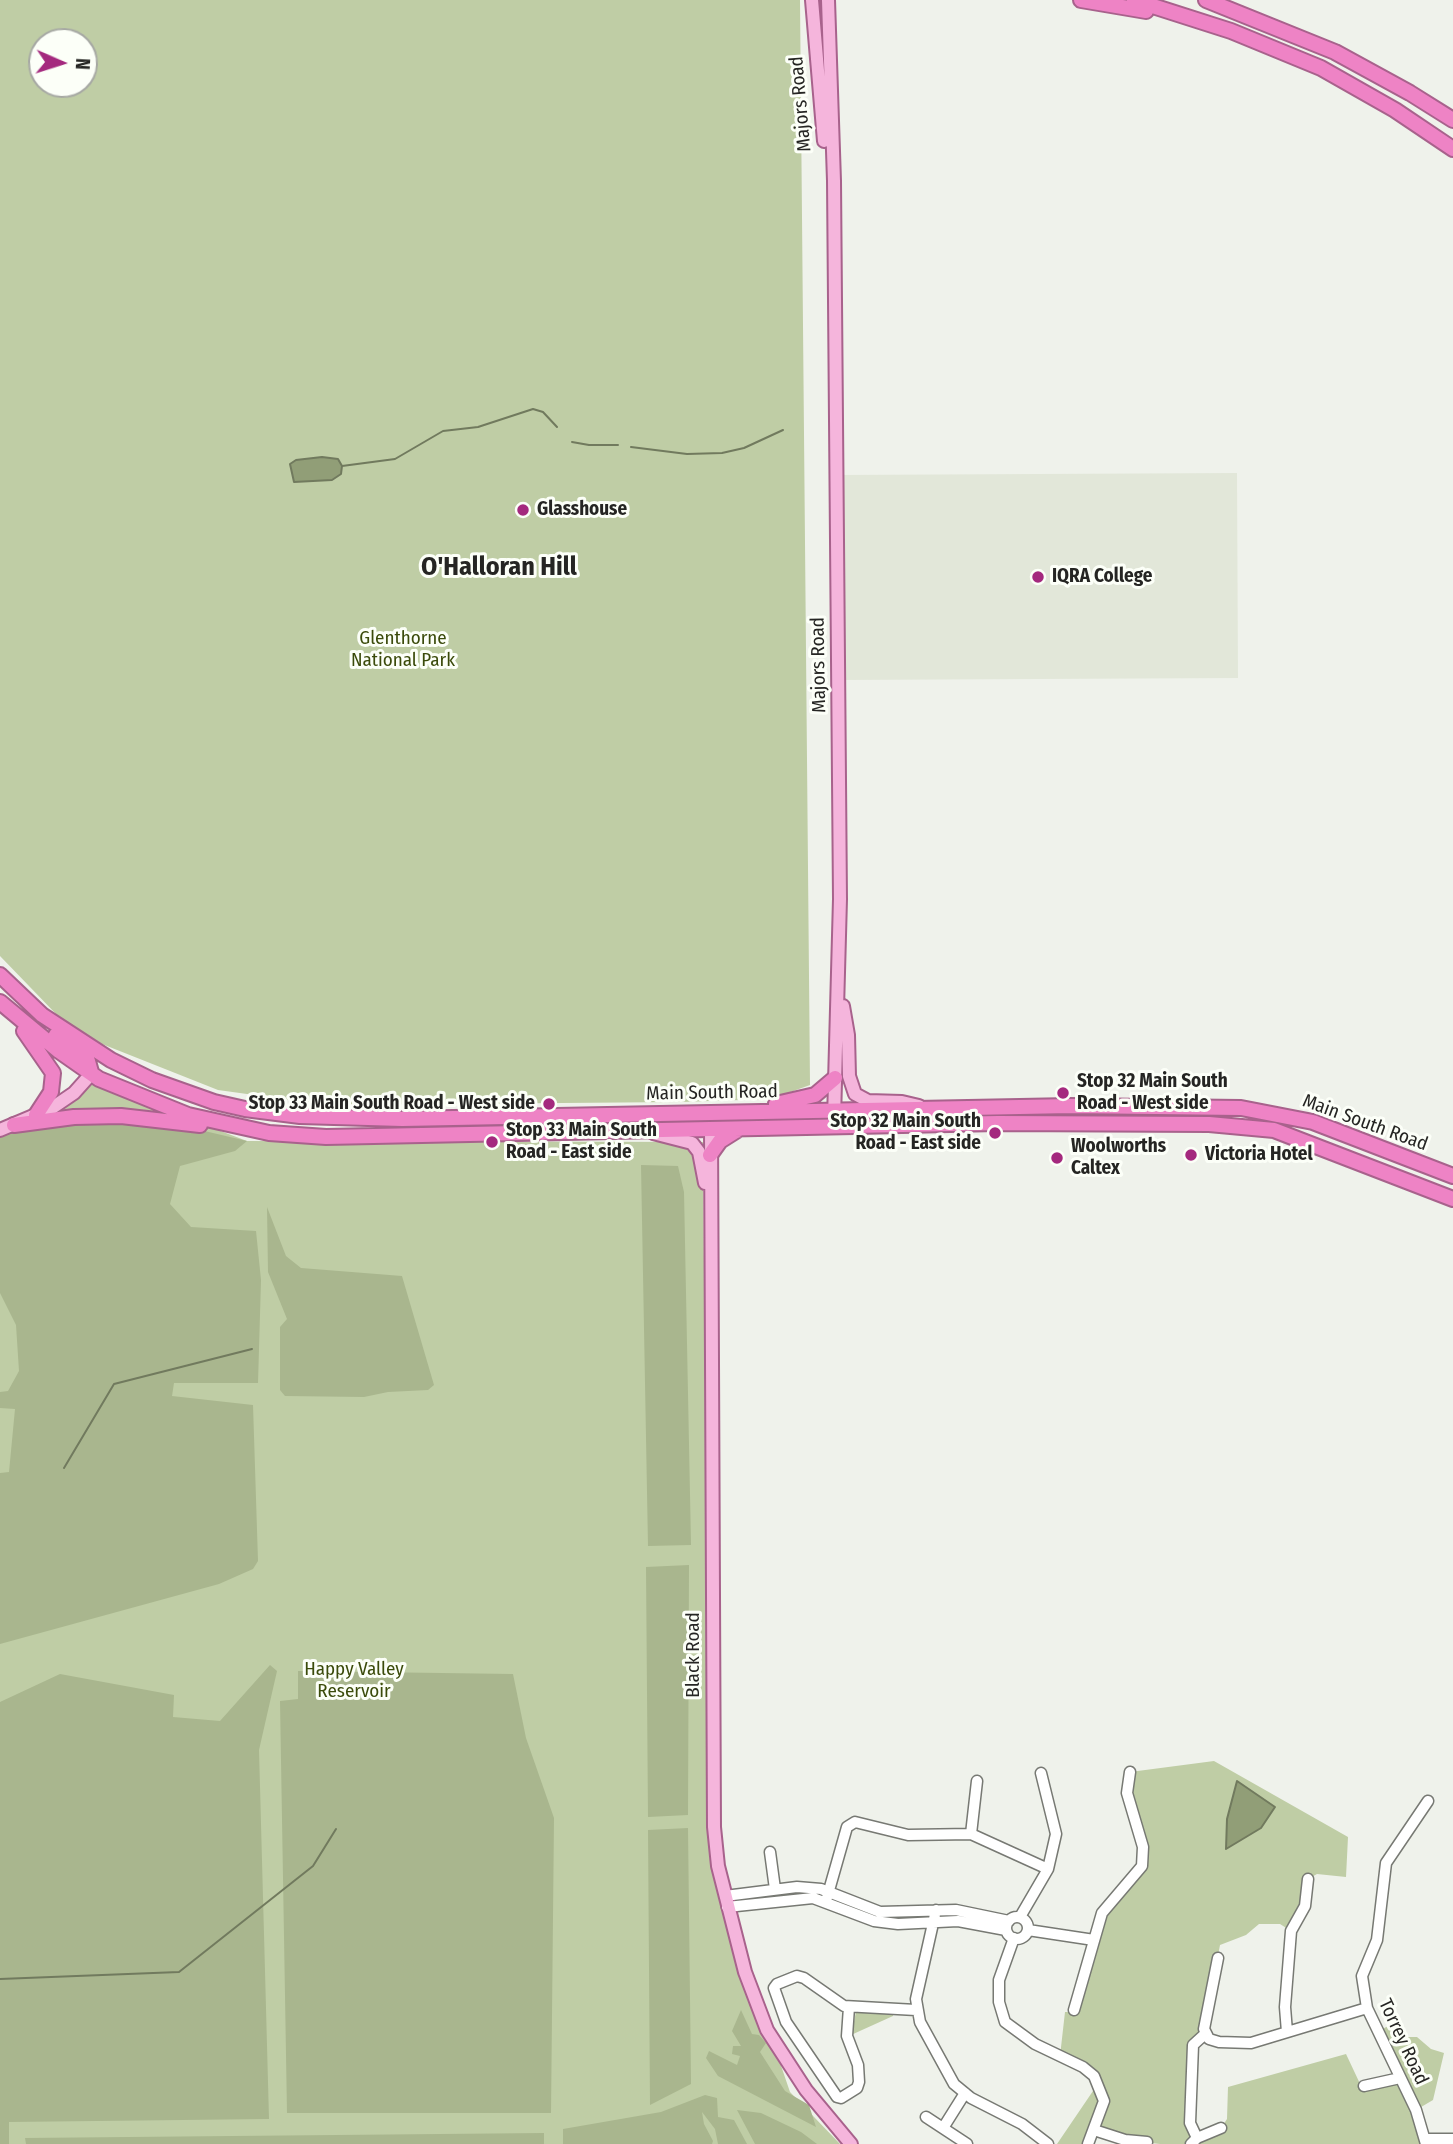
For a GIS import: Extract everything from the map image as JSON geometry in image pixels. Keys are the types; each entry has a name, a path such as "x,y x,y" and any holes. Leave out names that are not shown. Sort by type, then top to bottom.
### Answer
{"highway":[{"path":"1081,0 1200,20"},
{"path":"1133,0 1200,20 1321,68 1395,110 1453,149"},
{"path":"1206,0 1335,52 1453,120"},
{"path":"1217,0 1232,9"},
{"path":"4,979 37,1020 88,1061 92,1074 111,1060"},
{"name":"Main South Road","path":"4,979 42,1015 111,1060 152,1080 214,1102 300,1116 402,1119 1160,1106 1241,1108 1279,1113 1313,1122 1453,1176"},
{"name":"Main South Road","path":"0,1002 14,1016 92,1074 163,1106 240,1128 326,1137 998,1123 1240,1126 1274,1130 1453,1199"},
{"path":"14,1016 53,1073 51,1092 36,1115"},
{"path":"734,1112 758,1104 789,1103 815,1095 835,1078"},
{"path":"1160,1106 1172,1112 1237,1115 1240,1126"},
{"path":"710,1112 710,1129"},
{"path":"7,1128 74,1117 121,1116 240,1128"},
{"path":"710,1155 720,1141 740,1128"}],"main road":[{"name":"Majors Road","path":"813,0 827,182 832,204"},
{"name":"Majors Road","path":"828,0 839,978 834,1126"},
{"path":"839,978 848,1035 849,1076 855,1094 868,1101 902,1102 933,1109"},
{"path":"7,1128 63,1101 92,1074"},
{"name":"Black Road","path":"710,1129 714,1827 726,1901 745,1972 767,2030 806,2090 851,2144"},
{"path":"642,1131 684,1139 694,1145 710,1200"}],"street":[{"path":"1041,1773 1056,1834 1048,1869 1010,1930 999,1980 999,2002 1005,2022 1035,2044 1083,2067 1094,2076 1104,2101 1088,2144"},
{"path":"1074,2010 1102,1913 1142,1866 1143,1847 1127,1793 1130,1773"},
{"path":"971,1834 977,1781"},
{"name":"Torrey Road","path":"1426,2142 1423,2126 1367,2008 1362,1976 1377,1940 1385,1863 1428,1801"},
{"path":"828,1896 850,1823 862,1822 908,1835 971,1834 1048,1869"},
{"path":"770,1852 775,1889"},
{"path":"1287,2032 1285,2007 1291,1931 1305,1906 1308,1879"},
{"path":"726,1901 775,1889 797,1887 828,1896 874,1921 898,1924 936,1915 1010,1930 1022,1938 1028,1930"},
{"path":"726,1901 828,1896"},
{"path":"936,1915 916,2010 940,2063 965,2093 1023,2124 1041,2142"},
{"path":"1020,1917 1026,1922 1028,1930"},
{"path":"1028,1930 1094,1940"},
{"path":"1205,2034 1204,2021 1218,1958"},
{"path":"849,2007 847,2036 858,2065 859,2082 857,2088 841,2098 837,2097 786,2022 774,1988 797,1976 804,1978 837,2004 916,2010"},
{"path":"1205,2034 1219,2042 1234,2045 1367,2008"},
{"path":"1205,2034 1193,2045 1190,2123 1194,2141 1221,2128"},
{"path":"1364,2087 1400,2078"},
{"path":"943,2128 965,2093"},
{"path":"926,2117 967,2144"},
{"path":"1094,2130 1125,2140 1147,2142"},
{"path":"1426,2142 1453,2139"}],"shaded area":[{"path":"322,457 338,459 342,466 341,474 332,480 294,482 290,464 296,460"},
{"name":"IQRA College","path":"1237,473 1238,678 840,680 838,475"},
{"path":"1237,1781 1275,1807 1261,1828 1226,1849 1227,1819"}],"green space":[{"name":"Glenthorne National Park","path":"0,0 800,0 810,1085 771,1099 327,1105 218,1090 102,1044 58,1016 0,956"},
{"name":"Happy Valley Reservoir","path":"91,1082 247,1141 703,1142 709,1855 790,2092 840,2144 0,2144 0,1135 58,1112"},
{"path":"111,1109 247,1141 235,1151 180,1166 170,1204 191,1227 256,1231 261,1280 258,1383 174,1383 172,1396 253,1405 258,1561 253,1569 219,1584 0,1644 0,1473 9,1472 15,1409 0,1408 0,1392 8,1391 19,1371 16,1325 0,1293 0,1135 77,1111"},
{"path":"641,1165 678,1166 684,1192 691,1545 648,1546"},
{"path":"267,1207 286,1256 301,1268 402,1276 434,1385 428,1390 388,1392 364,1397 285,1396 280,1390 280,1327 287,1319 268,1272"},
{"path":"689,1565 688,1815 648,1817 646,1567"},
{"path":"270,1665 277,1671 259,1750 269,2119 9,2122 9,2144 0,2144 0,1702 60,1674 174,1695 173,1717 220,1721"},
{"path":"298,1671 513,1674 526,1738 554,1818 551,2113 287,2113 280,1701 298,1699"},
{"path":"1214,1761 1348,1837 1346,1877 1317,1874 1308,1879 1307,1897 1291,1931 1280,1924 1259,1924 1246,1935 1220,1945 1204,2029 1198,2039 1190,2123 1197,2138 1221,2128 1227,2119 1228,2087 1346,2054 1362,2088 1400,2078 1379,2031 1399,2020 1407,2037 1417,2037 1431,2049 1444,2053 1433,2100 1416,2110 1426,2139 1453,2139 1453,2144 1160,2144 1125,2140 1095,2131 1088,2144 1057,2144 1095,2088 1094,2076 1060,2056 1065,2012 1071,2012 1102,1913 1142,1865 1127,1793 1130,1772"},
{"path":"688,1828 691,2084 650,2105 648,1830"},
{"path":"741,2010 752,2034 759,2035 766,2043 760,2052 785,2091 809,2105 816,2127 718,2076 706,2058 709,2051 737,2065 740,2056 732,2054 733,2046 741,2046 732,2031"},
{"path":"856,2012 894,2012 893,2016 851,2035"},
{"path":"705,2095 717,2098 718,2117 734,2120 747,2144 718,2144 715,2129 702,2112 712,2144 563,2144 563,2129 661,2112"},
{"path":"737,2110 761,2113 801,2132 817,2144 755,2144"},
{"path":"544,2133 544,2144 26,2144 25,2138"}],"waterway":[{"path":"342,466 395,459 443,431 478,427 533,409 543,412 557,427"},
{"path":"631,447 687,454 722,453 744,448 783,430"},
{"path":"572,442 618,445"},
{"path":"64,1468 114,1384 252,1349"},
{"path":"0,1979 179,1972 313,1866 336,1829"}],"place":[{"name":"Glasshouse","path":"523,510"},
{"name":"IQRA College","path":"1038,577"},
{"name":"Stop 32 Main South Road - West side","path":"1063,1093"},
{"name":"Stop 33 Main South Road - West side","path":"549,1104"},
{"name":"Stop 32 Main South Road - East side","path":"995,1133"},
{"name":"Stop 33 Main South Road - East side","path":"492,1142"},
{"name":"Victoria Hotel","path":"1191,1155"},
{"name":"Woolworths Caltex","path":"1057,1158"}],"district":[{"name":"O'Halloran Hill","path":"499,568"}]}
